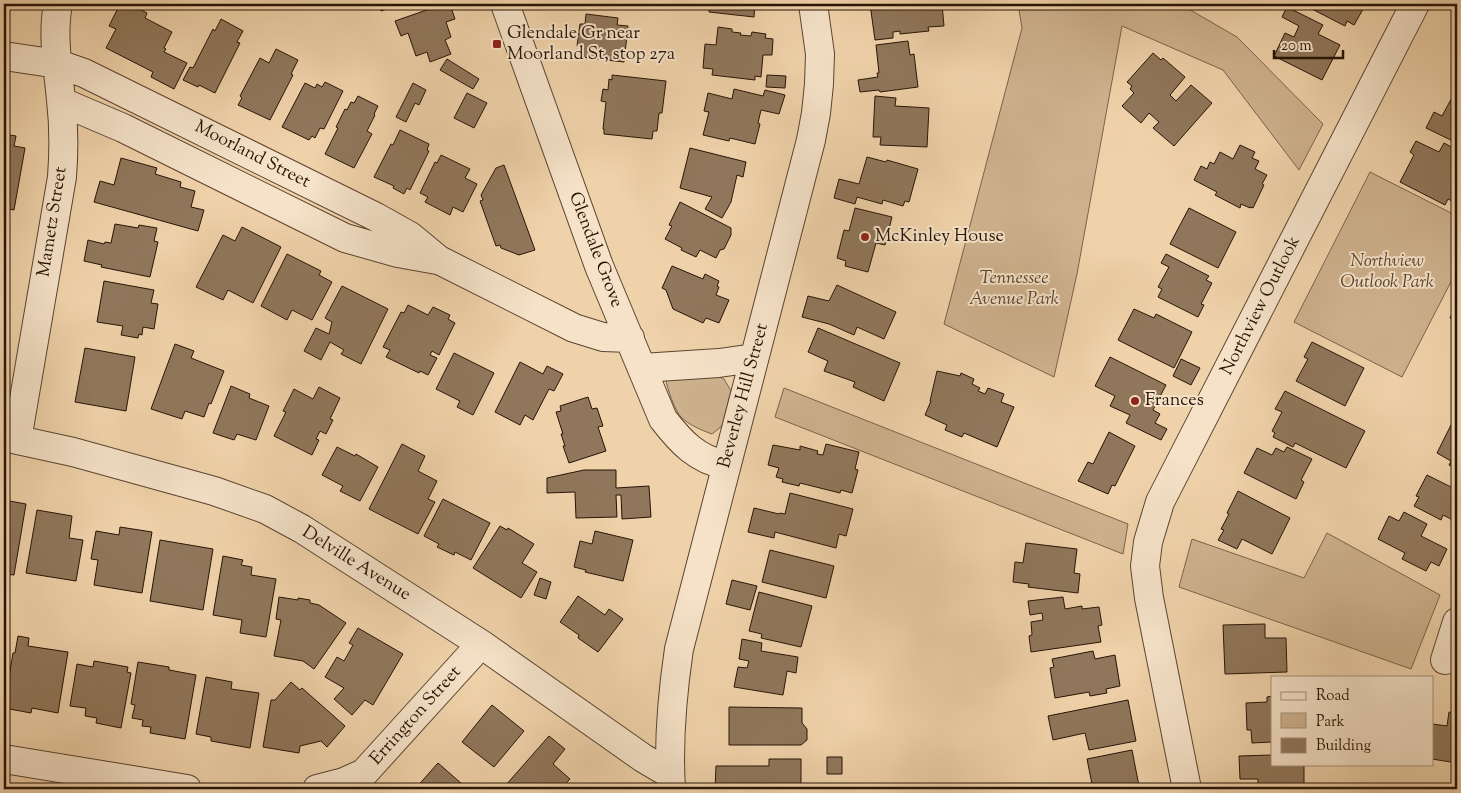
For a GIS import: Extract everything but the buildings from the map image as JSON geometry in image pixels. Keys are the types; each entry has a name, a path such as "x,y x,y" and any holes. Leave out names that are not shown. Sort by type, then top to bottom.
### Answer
{"street":[{"name":"Mametz Street","path":"10,438 62,177 64,152 62,102 55,30 58,4"},
{"name":"Glendale Grove","path":"505,4 599,266 663,418 677,437 701,457 713,463 726,465"},
{"name":"Beverley Hill Street","path":"670,781 671,708 679,649 811,140 816,113 820,54 813,4"},
{"name":"Northview Outlook","path":"1187,789 1149,598 1145,566 1148,542 1160,502 1418,5"},
{"name":"Moorland Street","path":"4,56 58,64 84,73 376,217 410,236 439,260 574,328 604,336 630,338"},
{"name":"Moorland Street","path":"62,102 123,128 345,238 398,252 439,260"},
{"path":"642,368 719,363 754,358"},
{"name":"Delville Avenue","path":"10,438 73,452 214,491 265,509 302,529 481,644 643,758 670,781"},
{"path":"1445,660 1457,622"},
{"name":"Errington Street","path":"317,789 344,782 364,773 481,644"},
{"path":"4,759 187,789"}],"green space":[{"name":"Tennessee Avenue Park","path":"1018,4 1180,4 1237,37 1323,124 1299,170 1223,70 1122,26 1077,274 1054,377 944,324 1022,28"},
{"name":"Northview Outlook Park","path":"1370,172 1457,216 1457,270 1402,377 1294,322"},
{"path":"716,375 724,379 731,391 722,426 712,434 691,425 681,417 676,410 666,380 675,377"},
{"path":"784,388 1128,524 1123,554 775,417"},
{"path":"1327,533 1440,595 1411,669 1179,587 1192,539 1304,578"}],"place":[{"name":"Glendale Gr near Moorland St, stop 27a","path":"497,44"},
{"name":"McKinley House","path":"865,237"},
{"name":"Frances","path":"1135,401"}]}
